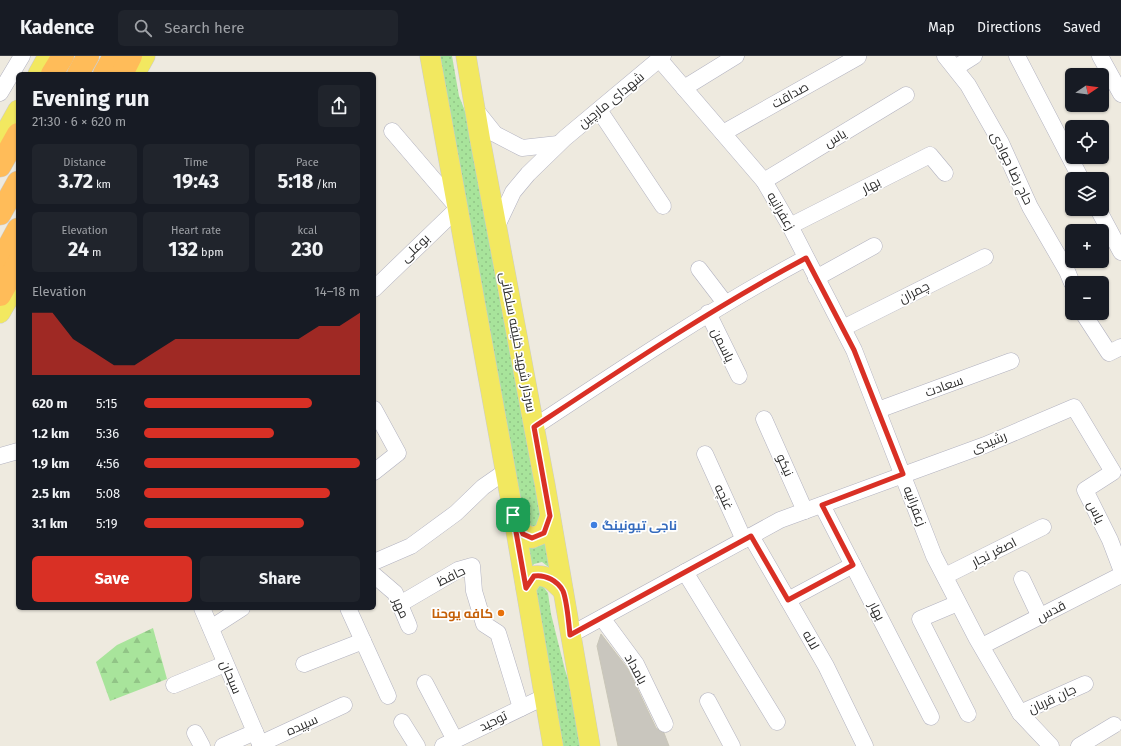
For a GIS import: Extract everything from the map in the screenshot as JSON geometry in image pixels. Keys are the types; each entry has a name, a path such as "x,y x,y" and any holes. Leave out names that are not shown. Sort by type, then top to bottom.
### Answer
{"highway":[{"path":"53,72 63,56"},
{"path":"79,72 88,56"},
{"path":"105,72 114,56"},
{"path":"123,72 131,56"},
{"path":"0,166 16,138"},
{"path":"0,214 16,186"},
{"path":"0,262 16,234"},
{"path":"12,291 16,272"}],"main road":[{"path":"39,72 48,56"},
{"path":"136,72 146,56"},
{"path":"430,56 506,472 552,746"},
{"path":"458,56 475,109"},
{"name":"سردار شهید خلیفه سلطانی","path":"466,56 496,228 550,516 590,746"},
{"path":"0,142 16,114"},
{"path":"0,313 12,291"},
{"path":"513,515 523,534 532,538 544,533 550,516"},
{"path":"526,588 534,576 542,575 552,580 563,591"}],"street":[{"path":"0,93 22,56"},
{"path":"684,88 736,56"},
{"path":"950,62 974,56"},
{"path":"1017,56 1077,172"},
{"path":"1100,56 1121,94"},
{"name":"صداقت","path":"723,133 858,57"},
{"name":"زعفرانیه","path":"654,60 684,88 764,181 790,226 854,350 934,556 958,603 1020,714 1051,746"},
{"name":"شهدای مارچین","path":"496,228 513,192 528,174 558,144 599,110 654,60"},
{"name":"حاج رضا جوادی","path":"950,62 968,85 1001,142 1030,207 1069,276"},
{"name":"یاس","path":"764,181 906,95"},
{"path":"475,109 495,134 522,148 558,144"},
{"path":"599,110 663,206"},
{"path":"392,131 458,208"},
{"name":"بهار","path":"790,226 930,155 945,173"},
{"name":"بوعلی","path":"376,288 458,208"},
{"path":"1102,216 1121,252"},
{"path":"816,278 874,246"},
{"name":"چمران","path":"843,328 984,257"},
{"path":"534,427 725,303 806,258"},
{"path":"699,269 725,303"},
{"name":"یاسمن","path":"708,314 739,376"},
{"path":"1089,320 1115,350"},
{"name":"سعادت","path":"878,410 1011,361"},
{"name":"یاس","path":"1074,407 1113,472 1085,490 1110,540 1120,566"},
{"name":"رشیدی","path":"570,635 780,520 985,445 1074,407"},
{"path":"376,413 398,453 376,470"},
{"name":"نیکو","path":"764,419 805,511"},
{"path":"0,456 16,452"},
{"name":"غنچه","path":"704,454 748,538"},
{"path":"376,561 412,546 456,513 483,487 506,472"},
{"name":"بهار","path":"822,505 931,717"},
{"name":"اصغر نجار","path":"945,576 1044,527"},
{"name":"لاله","path":"748,538 788,600 826,666 865,746"},
{"path":"788,600 853,565"},
{"name":"حافظ","path":"400,604 458,570 472,566 474,591 484,624 498,633 521,708"},
{"name":"قدس","path":"982,646 1040,617 1120,566"},
{"path":"685,572 777,722"},
{"name":"مهر","path":"376,577 395,593 410,626"},
{"path":"1022,579 1040,617"},
{"path":"958,603 920,619 968,714"},
{"name":"سبحان","path":"203,610 258,741"},
{"path":"211,628 239,610"},
{"path":"349,610 388,696"},
{"name":"بامداد","path":"602,618 636,664 665,724"},
{"path":"304,664 363,641"},
{"path":"174,685 225,664"},
{"path":"425,682 449,743"},
{"name":"جان قربان","path":"1020,714 1085,684"},
{"name":"توحید","path":"449,743 544,697"},
{"path":"708,701 732,746"},
{"name":"سپیده","path":"258,741 344,705"},
{"path":"402,722 417,746"},
{"path":"1079,746 1114,725"},
{"path":"223,746 258,741"}],"green space":[{"path":"436,56 452,56 459,96 467,116 542,519 536,527 526,526 521,507"},
{"path":"525,539 546,539 551,569 542,562 534,564 528,572"},
{"path":"536,585 542,585 548,593 551,614 565,670 576,702 583,746 559,746 533,594"},
{"path":"153,628 167,679 110,701 96,662 117,645"}],"building":[{"path":"601,634 628,669 656,728 664,733 669,746 618,746 597,646"}],"place":[{"name":"ناجی‌ تیونینگ","path":"594,525"},
{"name":"کافه یوحنا","path":"501,613"}],"route":[{"path":"806,258 854,350 903,474 822,505 853,565 788,600 751,536 570,635 563,591 552,580 542,575 534,576 526,588 513,515 523,534 532,538 544,533 550,516 534,427 677,332 755,285 806,258"}]}
